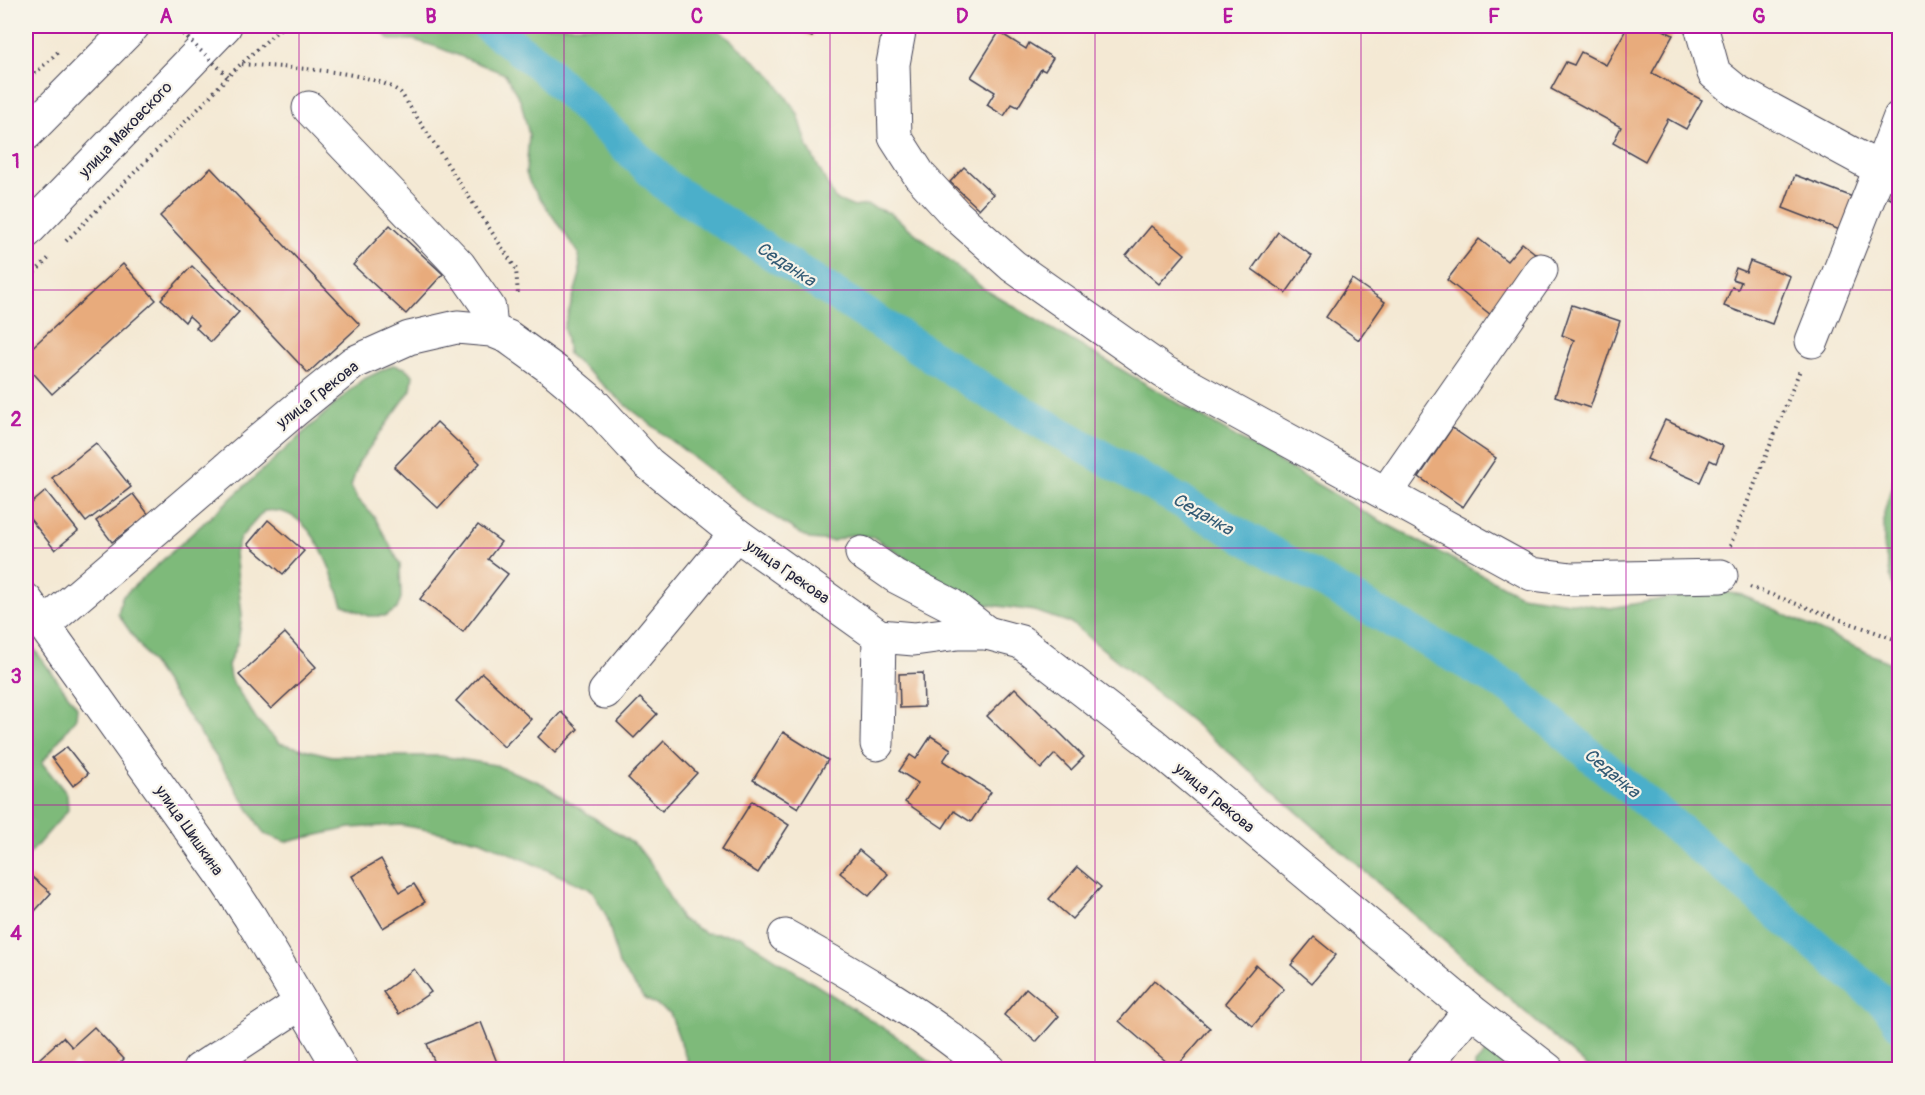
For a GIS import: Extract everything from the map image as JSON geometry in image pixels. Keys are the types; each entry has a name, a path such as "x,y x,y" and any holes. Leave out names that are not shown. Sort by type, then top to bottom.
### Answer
{"main road":[{"path":"26,134 133,26"},
{"name":"улица Маковского","path":"26,232 225,26"},
{"path":"900,26 893,64 895,137 920,176 956,215 1014,266 1164,372 1532,574 1572,579 1721,576"},
{"path":"1701,26 1714,73 1736,91 1880,169"},
{"path":"309,108 459,265 489,308 500,333"},
{"path":"1812,341 1899,117"},
{"path":"1386,493 1541,270"},
{"name":"улица Грекова","path":"35,613 353,363 409,338 458,327 500,333 592,402 648,463 736,534 879,636 914,639 958,633 987,633 1022,642 1150,742 1470,1010 1548,1070"},
{"path":"605,692 658,632 736,534"},
{"path":"862,553 895,576 951,605 987,633"},
{"name":"улица Шишкина","path":"35,613 221,873 341,1070"},
{"path":"877,744 879,636"},
{"path":"785,936 883,991 962,1046 990,1070"},
{"path":"198,1070 302,1003"},
{"path":"1422,1070 1470,1010"}],"path":[{"path":"174,26 228,76"},
{"path":"26,281 204,103 228,76 283,26"},
{"path":"242,64 364,77 392,85 401,93 516,269 519,290 500,333"},
{"path":"1812,341 1734,532 1721,576 1899,641"}],"green space":[{"path":"376,26 714,26 770,74 798,114 808,147 835,199 854,207 867,205 890,213 984,289 1373,517 1520,595 1611,608 1713,590 1742,595 1899,667 1899,1069 1590,1069 1231,754 1071,623 1034,611 984,604 963,595 873,537 851,535 833,541 809,539 752,503 627,406 568,354 564,327 580,274 579,254 530,184 526,173 529,135 521,102 505,74 414,40 390,40"},
{"path":"393,365 405,368 413,375 411,390 359,462 351,486 357,498 375,518 400,564 401,598 397,609 386,616 368,616 343,605 325,558 307,528 295,518 281,512 264,511 240,538 235,553 242,615 238,642 228,665 230,678 257,720 279,743 332,756 441,756 495,765 541,783 637,846 653,867 681,919 705,933 740,936 896,1036 939,1069 690,1069 670,1013 644,998 619,965 607,917 592,890 480,840 401,825 350,828 286,842 264,834 217,758 118,614 122,597 362,380"},
{"path":"1899,461 1899,600 1895,597 1884,547 1884,513"},
{"path":"26,638 77,707 76,718 42,763 67,794 68,810 26,858"},
{"path":"1492,1046 1527,1069 1476,1070 1475,1064"}],"building":[{"path":"786,26 817,26 812,37"},
{"path":"1628,26 1656,26 1673,35 1652,73 1702,100 1686,129 1668,119 1645,161 1613,143 1621,127 1551,89 1566,62 1574,65 1581,52 1606,65"},
{"path":"999,32 1026,49 1029,43 1053,58 1045,71 1041,69 1018,107 1012,104 1004,116 987,105 995,92 971,77"},
{"path":"964,167 993,194 979,209 950,182"},
{"path":"211,168 360,325 308,373 160,216"},
{"path":"1795,175 1858,199 1845,232 1783,208"},
{"path":"1900,179 1900,204 1889,198"},
{"path":"390,225 443,274 406,314 353,265"},
{"path":"1151,226 1185,254 1159,284 1126,256"},
{"path":"1278,232 1312,256 1286,293 1252,269"},
{"path":"1479,239 1507,261 1522,243 1544,260 1496,319 1447,280"},
{"path":"1750,261 1790,276 1772,324 1724,306 1732,287 1738,289 1741,282 1732,279 1736,268 1746,272"},
{"path":"123,264 156,300 52,394 26,365 26,353"},
{"path":"192,266 239,312 211,342 196,328 199,325 189,316 185,322 161,299"},
{"path":"1352,279 1385,302 1359,340 1326,317"},
{"path":"1572,305 1620,321 1590,408 1555,396 1574,340 1562,335"},
{"path":"1665,420 1723,446 1716,463 1710,460 1700,482 1647,459"},
{"path":"437,422 480,463 438,508 394,467"},
{"path":"1452,428 1496,458 1463,507 1419,477"},
{"path":"96,443 131,487 86,522 52,478"},
{"path":"46,491 78,531 55,550 26,514 26,508"},
{"path":"133,494 149,515 112,542 96,521"},
{"path":"268,520 304,551 283,574 248,544"},
{"path":"478,525 501,542 488,559 508,574 463,632 420,599"},
{"path":"285,633 316,667 271,709 239,675"},
{"path":"482,673 531,719 504,747 456,701"},
{"path":"923,673 924,707 900,708 899,674"},
{"path":"1015,688 1084,757 1071,770 1055,754 1041,769 987,716"},
{"path":"640,698 657,714 634,738 617,722"},
{"path":"561,712 578,729 555,753 538,737"},
{"path":"783,732 828,760 798,808 753,780"},
{"path":"931,736 951,749 943,761 991,792 971,822 954,811 943,828 905,802 918,783 899,771 910,755 916,759"},
{"path":"664,741 697,773 662,811 628,778"},
{"path":"67,747 88,774 73,786 52,758"},
{"path":"752,801 789,825 758,873 721,850"},
{"path":"859,850 888,874 869,896 840,873"},
{"path":"381,859 400,892 414,884 425,902 383,928 352,876"},
{"path":"1077,867 1101,887 1072,919 1049,899"},
{"path":"31,876 51,893 26,921 26,882"},
{"path":"1314,937 1336,955 1312,983 1291,965"},
{"path":"1256,965 1284,989 1253,1026 1225,1003"},
{"path":"414,969 431,992 399,1014 383,992"},
{"path":"1154,980 1210,1028 1175,1069 1119,1021"},
{"path":"1026,988 1059,1016 1036,1042 1004,1015"},
{"path":"481,1022 500,1070 438,1070 427,1044"},
{"path":"94,1027 124,1059 113,1070 82,1070 75,1062 67,1070 27,1070 63,1037 72,1047"}],"waterway":[{"name":"Седанка","path":"488,26 540,65 668,187 986,391 1512,689 1889,1007 1900,1024"}]}
